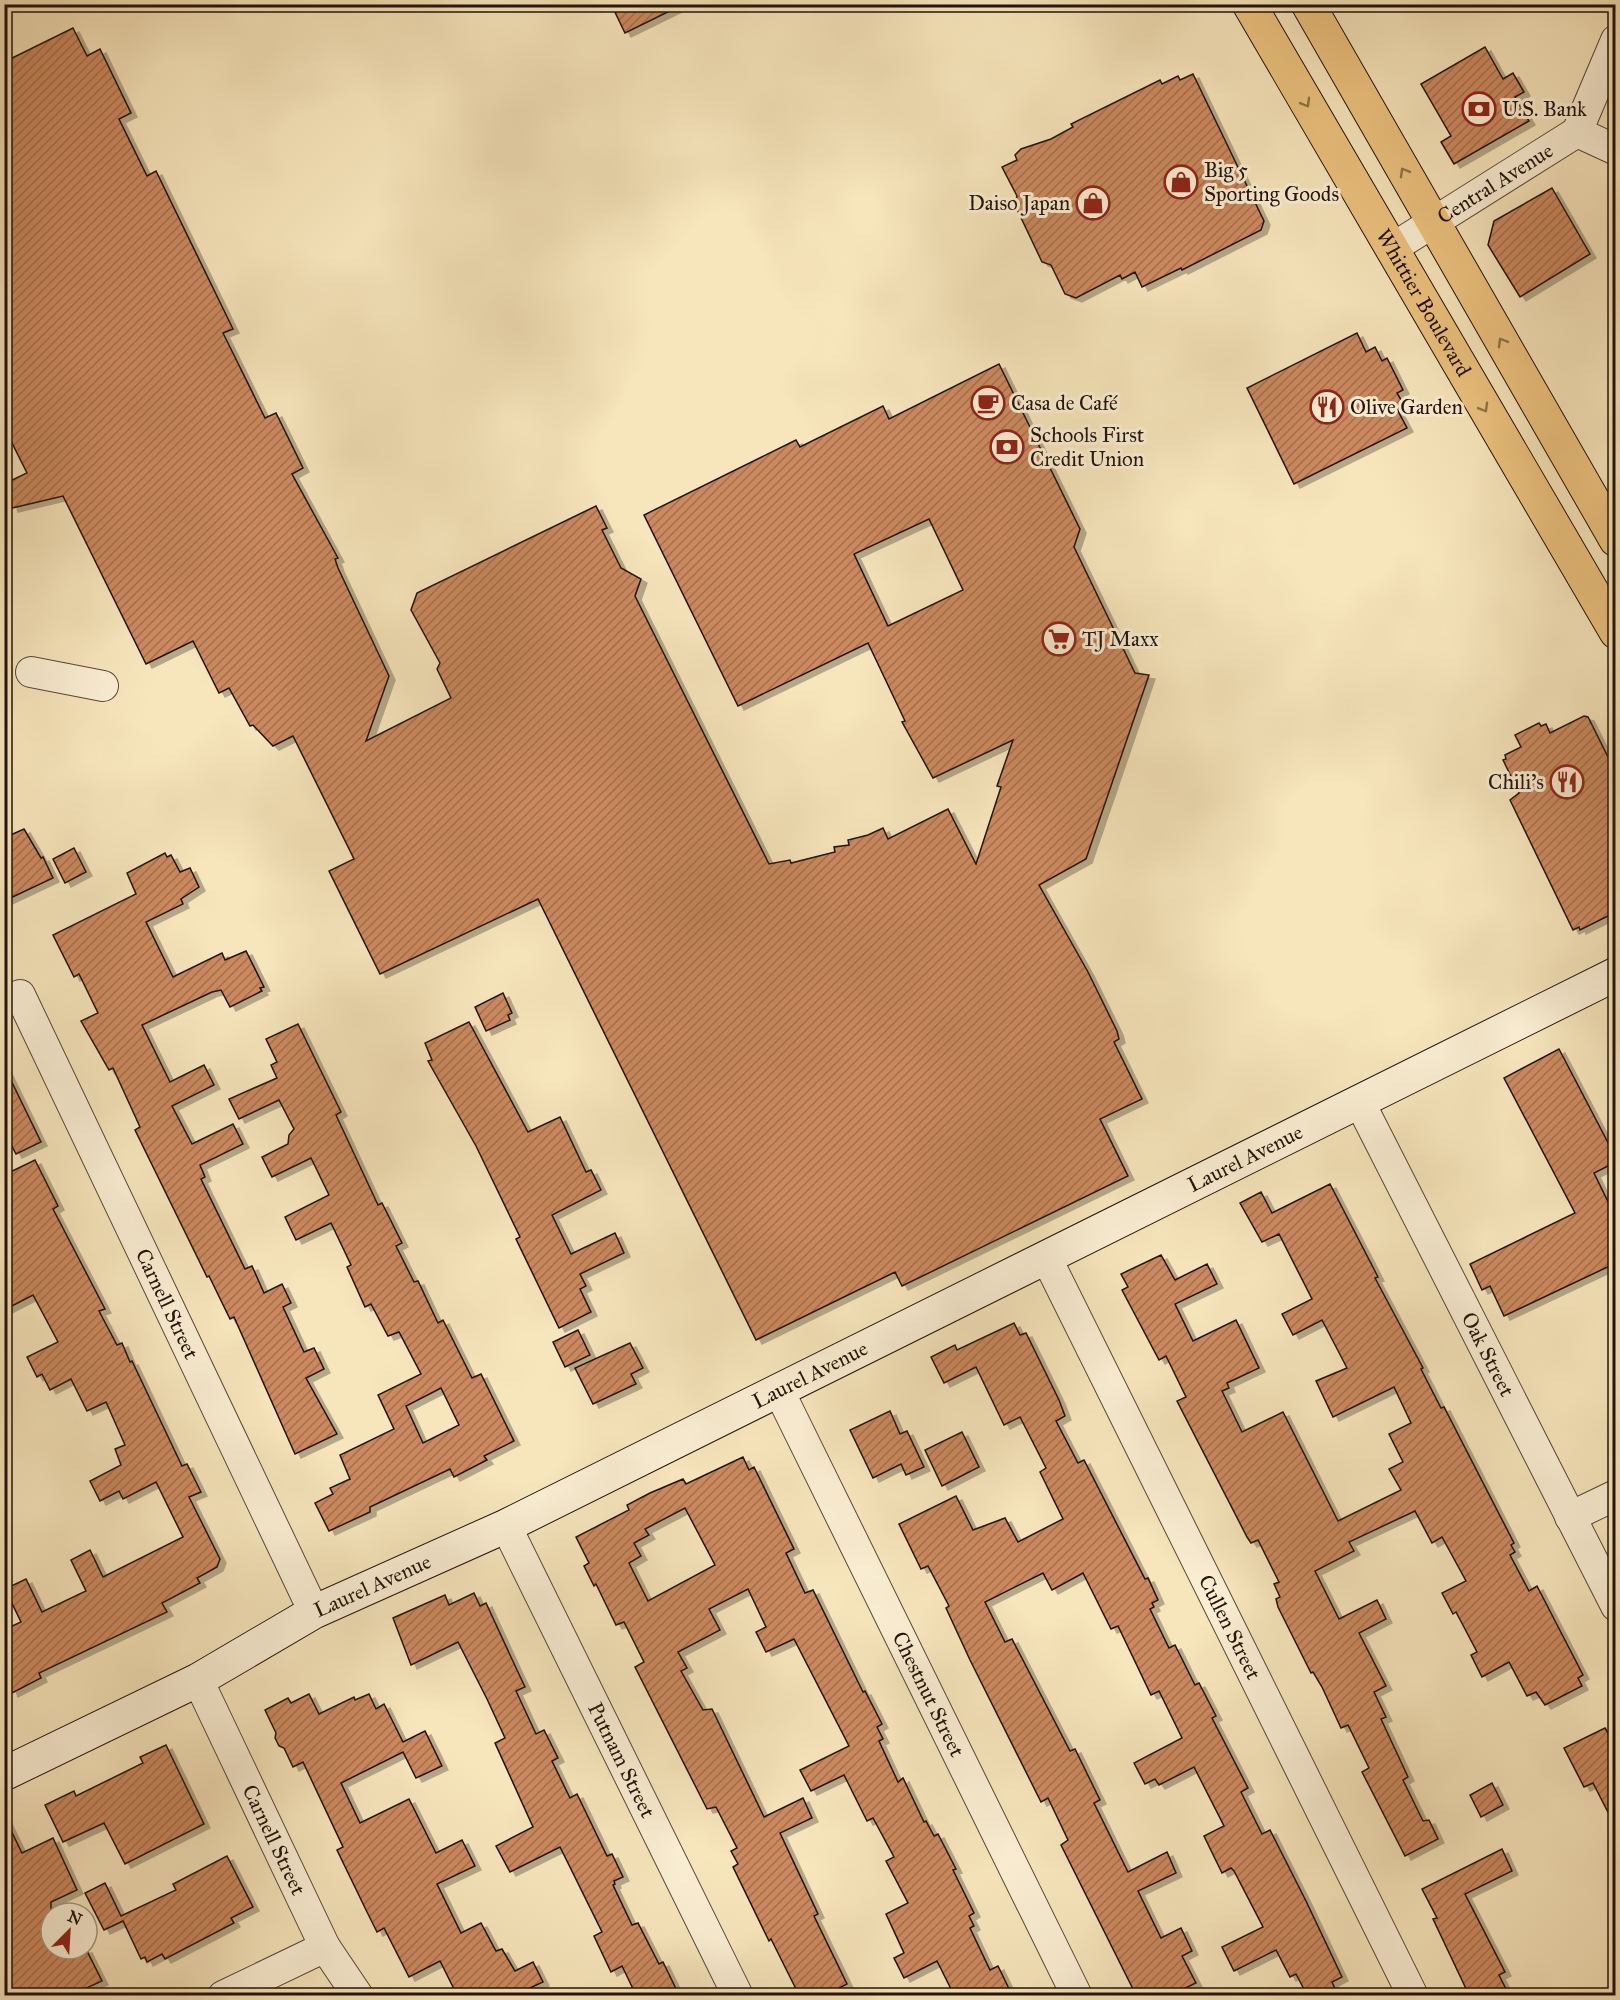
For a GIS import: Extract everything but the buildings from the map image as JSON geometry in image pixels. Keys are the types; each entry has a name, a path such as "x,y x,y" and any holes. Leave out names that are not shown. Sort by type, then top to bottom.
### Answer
{"main road":[{"name":"Whittier Boulevard","path":"1249,4 1616,632"},
{"path":"1308,4 1616,540"}],"street":[{"name":"Central Avenue","path":"1391,249 1577,132 1616,40"},
{"path":"1577,132 1616,150"},
{"path":"31,672 103,686"},
{"name":"Laurel Avenue","path":"4,1774 198,1680 314,1612 506,1526 1047,1259 1616,974"},
{"name":"Carnell Street","path":"12,999 314,1612"},
{"name":"Oak Street","path":"1360,1103 1616,1606"},
{"name":"Cullen Street","path":"1047,1259 1413,1995"},
{"name":"Chestnut Street","path":"779,1390 1077,1995"},
{"path":"1570,1517 1616,1495"},
{"name":"Putnam Street","path":"506,1526 738,1995"},
{"name":"Carnell Street","path":"198,1680 325,1947 358,1995"},
{"path":"223,1995 325,1947"}],"place":[{"name":"U.S. Bank","path":"1479,109"},
{"name":"Big 5 Sporting Goods","path":"1181,182"},
{"name":"Daiso Japan","path":"1093,203"},
{"name":"Casa de Café","path":"988,403"},
{"name":"Olive Garden","path":"1327,407"},
{"name":"Schools First Credit Union","path":"1007,447"},
{"name":"TJ Maxx","path":"1059,639"},
{"name":"Chili's","path":"1567,782"}]}
